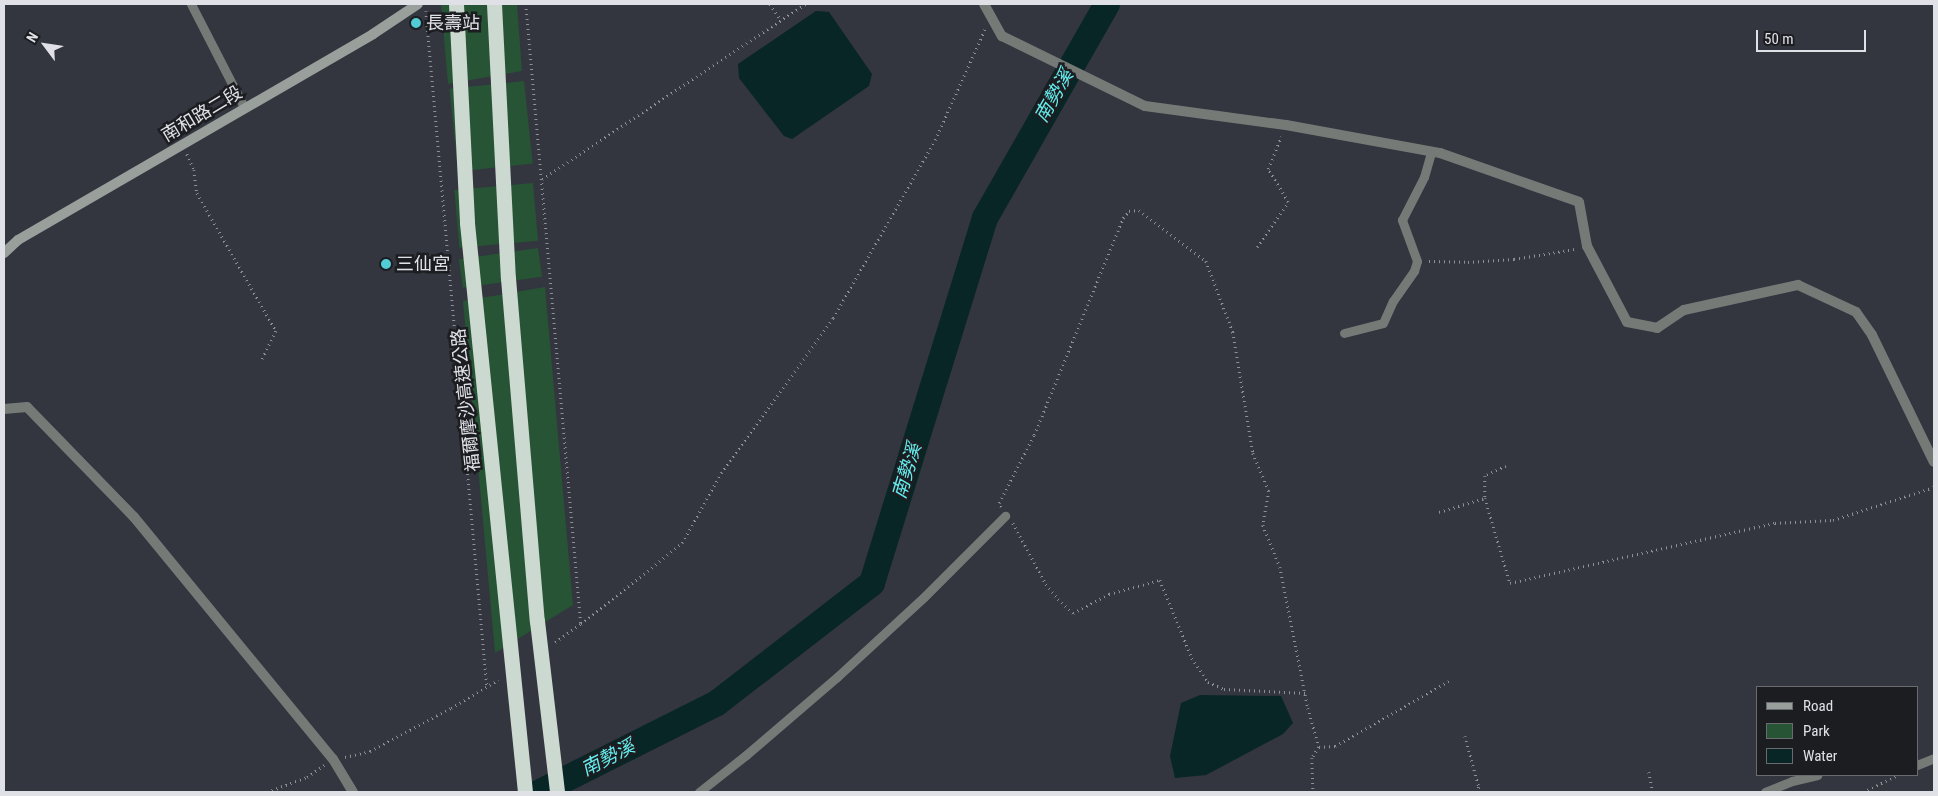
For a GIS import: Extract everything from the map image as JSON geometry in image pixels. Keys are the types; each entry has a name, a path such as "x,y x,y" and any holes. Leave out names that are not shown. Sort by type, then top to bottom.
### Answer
{"highway":[{"name":"福爾摩沙高速公路","path":"456,4 467,223 525,792"},
{"path":"494,4 508,278 537,621 557,792"}],"main road":[{"name":"南和路二段","path":"4,253 18,240 244,107 373,34 418,4"}],"street":[{"path":"984,4 1002,36 1144,106 1286,126 1431,152 1579,202 1587,246 1627,322 1657,328 1684,310 1798,285 1856,312 1872,335 1934,462"},
{"path":"4,409 27,407 134,517 335,764 353,792"}],"lane":[{"path":"191,4 244,107"},
{"path":"1344,333 1383,323 1393,301 1414,271 1417,261 1402,220 1424,177 1431,152"},
{"path":"699,792 746,755 837,677 924,597 1005,516"},
{"path":"1918,766 1934,758"},
{"path":"1765,792 1792,781 1813,776"}],"path":[{"path":"426,4 487,687"},
{"path":"526,4 581,624"},
{"path":"770,4 781,20"},
{"path":"542,178 805,4"},
{"path":"550,645 581,624 682,543 721,473 833,318 935,140 990,16"},
{"path":"1257,247 1288,202 1268,169 1275,147 1286,126"},
{"path":"182,145 194,170 197,193 276,332 261,362"},
{"path":"1306,693 1224,689 1208,682 1192,658 1160,580 1109,594 1073,613 1046,584 1023,537 1005,516 1000,503 1034,435 1123,218 1129,211 1139,210 1206,261 1233,332 1253,453 1269,492 1263,525 1280,567 1319,748"},
{"path":"1417,261 1468,262 1514,259 1587,246"},
{"path":"1506,466 1485,476 1485,498 1510,583 1774,524 1833,520 1934,487"},
{"path":"1439,512 1485,498"},
{"path":"267,792 370,751 487,687 503,676"},
{"path":"1313,792 1312,758 1319,748 1335,746 1449,681"},
{"path":"1465,736 1479,788 1477,792"},
{"path":"1649,772 1653,792"},
{"path":"1863,792 1896,776"}],"green space":[{"path":"441,4 517,4 522,71 448,84"},
{"path":"524,81 533,164 458,171 449,89"},
{"path":"533,183 538,241 459,248 454,190"},
{"path":"538,248 542,277 463,288 459,259"},
{"path":"545,287 573,605 495,653 463,301"}],"water":[{"path":"816,11 829,12 872,74 869,86 792,139 784,136 739,78 738,64"},
{"path":"1200,695 1281,696 1293,723 1283,734 1206,775 1175,778 1170,756 1181,703"}],"waterway":[{"name":"南勢溪","path":"540,792 717,703 872,583 985,218 1107,4"}],"place":[{"name":"長壽站","path":"416,23"},
{"name":"三仙宮","path":"386,264"}]}
